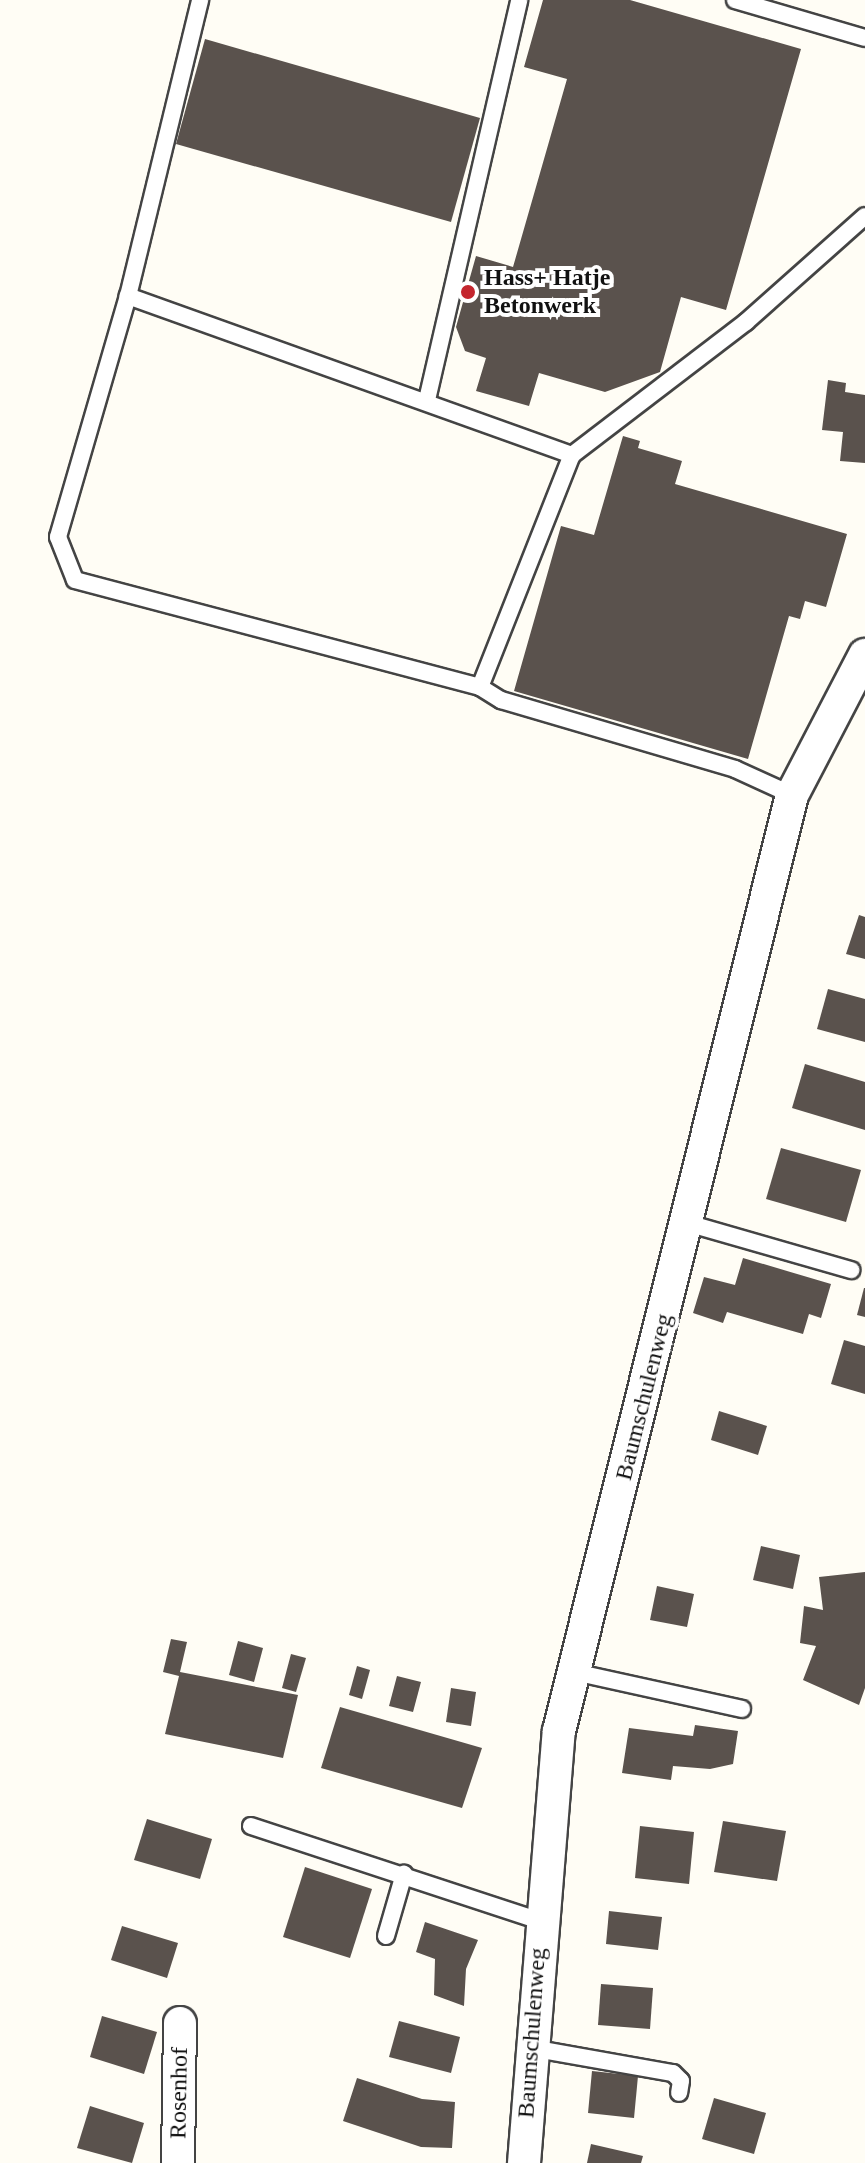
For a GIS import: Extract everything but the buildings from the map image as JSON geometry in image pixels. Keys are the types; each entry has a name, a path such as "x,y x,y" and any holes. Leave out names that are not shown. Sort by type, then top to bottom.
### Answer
{"street":[{"name":"Baumschulenweg","path":"524,2163 529,2048 559,1731 792,795 865,655"},
{"name":"Rosenhof","path":"178,2163 180,2023"}],"lane":[{"path":"200,0 128,296 58,537 75,580 480,687 501,700 735,769 792,795"},
{"path":"427,400 519,0"},
{"path":"735,0 865,38"},
{"path":"480,687 572,455 746,322 865,216"},
{"path":"128,296 427,400 572,455"},
{"path":"687,1223 851,1270"},
{"path":"574,1672 742,1709"},
{"path":"251,1826 540,1921"},
{"path":"386,1936 404,1874"},
{"path":"529,2048 673,2073 681,2081 679,2093"}],"place":[{"name":"Hass+ Hatje Betonwerk","path":"468,292"}]}
